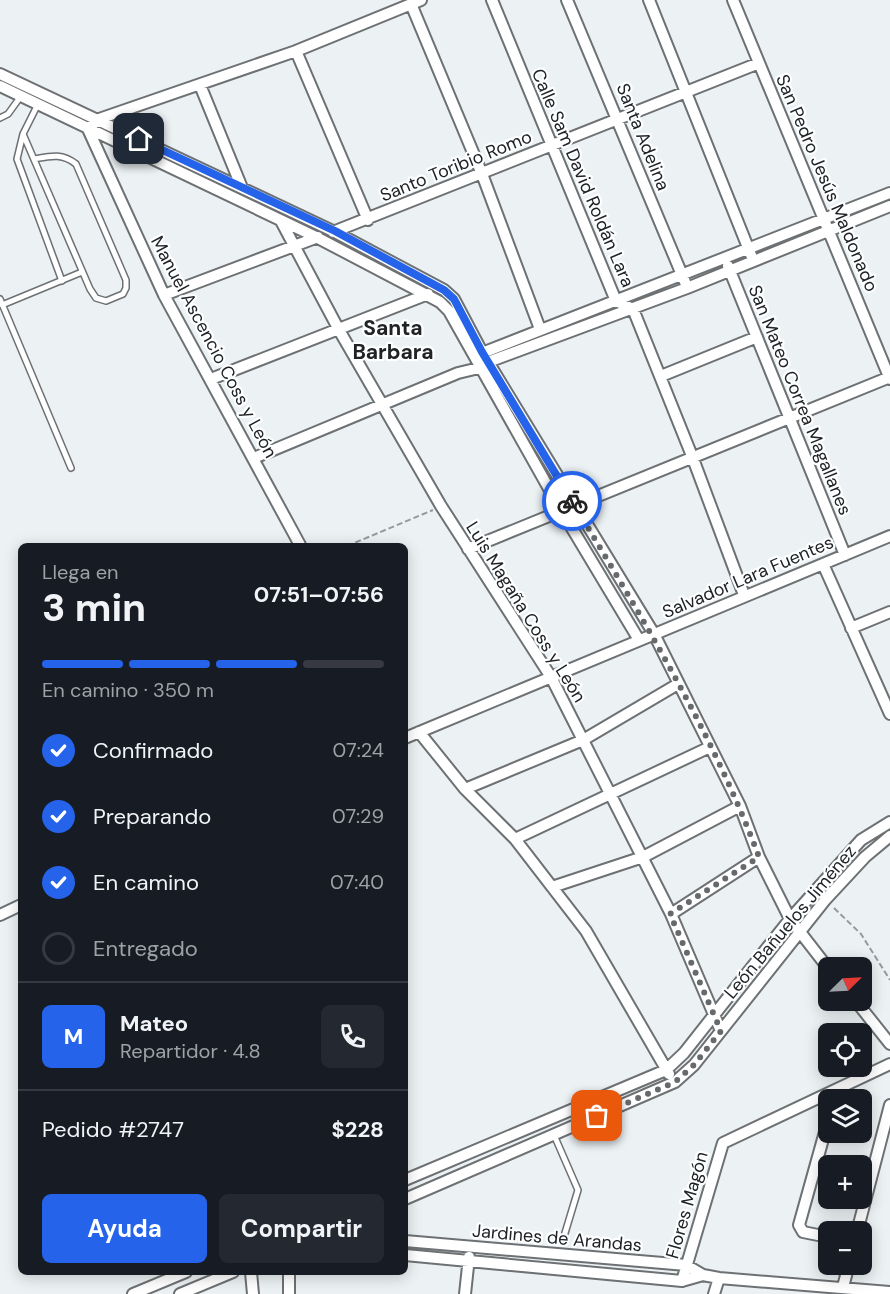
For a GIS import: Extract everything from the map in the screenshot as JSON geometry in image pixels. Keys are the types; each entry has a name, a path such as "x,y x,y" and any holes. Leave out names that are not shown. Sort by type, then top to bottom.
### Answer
{"street":[{"name":"Calle Sam David Roldán Lara","path":"492,0 616,301 633,309 661,376 744,595"},
{"name":"Santa Adelina","path":"567,0 618,117 687,288"},
{"name":"San Mateo Correa Magallanes","path":"648,0 753,261"},
{"name":"San Pedro Jesús Maldonado","path":"733,0 890,378"},
{"path":"88,129 99,119 296,51 416,2 540,329"},
{"path":"296,51 368,220"},
{"name":"Santo Toribio Romo","path":"164,296 316,237 368,220 618,117 687,93 759,63"},
{"path":"0,74 88,129 316,237 428,294 449,311 654,634 740,806 759,857 790,919 819,957"},
{"path":"200,85 242,188"},
{"path":"0,86 21,96 41,100 99,119 335,231 444,290 454,299 478,355"},
{"name":"Manuel Ascencio Coss y León","path":"88,129 164,296 299,543"},
{"path":"458,373 478,355 540,329 682,276 890,193"},
{"path":"254,458 384,406 458,373 633,309 890,206"},
{"name":"Luis Magaña Coss y León","path":"281,221 339,330 441,506 551,677 643,857 721,1031"},
{"name":"San Mateo Correa Magallanes","path":"726,258 844,555"},
{"path":"211,379 428,294"},
{"path":"661,376 757,337"},
{"path":"484,365 561,510 639,640"},
{"path":"468,549 692,456 890,378"},
{"name":"Salvador Lara Fuentes","path":"408,737 890,536"},
{"path":"823,564 890,714"},
{"path":"850,628 890,612"},
{"path":"465,789 583,740 678,684"},
{"path":"879,691 890,686"},
{"path":"419,732 465,789 515,839 586,931 675,1082"},
{"path":"515,839 710,747"},
{"path":"552,887 643,857 740,806"},
{"name":"León Bañuelos Jiménez","path":"408,1179 666,1070 713,1016 790,919 870,833 890,822"},
{"path":"870,833 880,843"},
{"name":"León Bañuelos Jiménez","path":"408,1198 675,1082 694,1065 826,899 880,843 890,836"},
{"path":"670,914 759,857"},
{"path":"0,915 18,906"},
{"path":"864,1011 890,1044"},
{"name":"Flores Magón","path":"682,1281 723,1143 890,1064"},
{"path":"860,1221 890,1104"},
{"path":"818,1235 803,1232 799,1225 822,1143"},
{"path":"409,1241 409,1255"},
{"name":"Jardines de Arandas","path":"409,1241 686,1265 703,1275 815,1290 843,1287 890,1292"},
{"path":"465,1294 471,1248"},
{"name":"Jardines de Arandas","path":"409,1255 468,1263 682,1281 703,1275"},
{"path":"133,1294 179,1275"},
{"path":"180,1294 226,1275"},
{"path":"251,1275 254,1294"},
{"path":"289,1275 289,1294"},
{"path":"843,1287 846,1275"},
{"path":"714,1294 719,1278"}],"lane":[{"path":"0,118 8,114 21,96"},
{"path":"41,100 17,148 17,159 62,281"},
{"path":"23,134 82,272 96,298 106,301 123,294 126,280 76,164 67,157 57,155 34,159"},
{"path":"71,468 1,302 82,272"},
{"path":"554,1135 578,1190 565,1233"}],"path":[{"path":"354,543 441,506"},
{"path":"826,899 861,934 890,980"}],"way so far":[{"path":"572,501 654,634 740,806 759,857 670,914 721,1031 694,1065 675,1082 597,1116"}],"district":[{"name":"Santa Barbara","path":"393,340"}],"route":[{"path":"139,139 335,231 444,290 454,299 482,352 572,501"}]}
